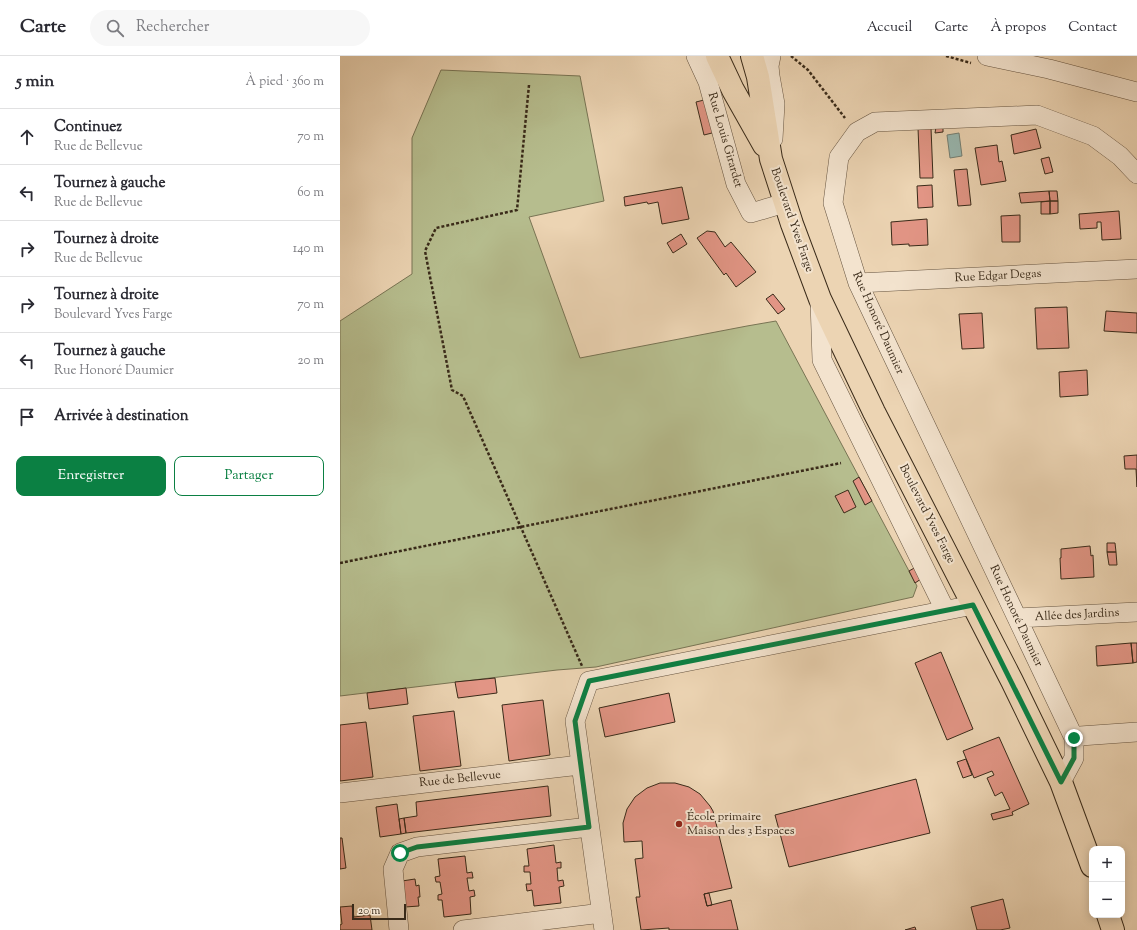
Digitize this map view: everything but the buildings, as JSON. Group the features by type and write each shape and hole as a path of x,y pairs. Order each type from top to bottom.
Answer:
{"main road":[{"name":"Boulevard Yves Farge","path":"717,56 733,90 771,159"},
{"name":"Boulevard Yves Farge","path":"752,56 758,77 771,159 792,224 820,299 874,412 973,605 1061,782 1089,858"},
{"path":"1109,918 1113,930"}],"street":[{"name":"Rue Louis Girardet","path":"696,56 708,82 736,184 751,213 785,203"},
{"path":"727,56 742,106"},
{"path":"771,56 769,66 775,104 771,159"},
{"path":"987,56 1049,69 1137,92"},
{"path":"1012,56 1049,69"},
{"name":"Rue Honoré Daumier","path":"1061,782 1074,758 1074,738 858,283 832,203 840,157 857,132 875,122 1037,115 1093,136 1120,156 1137,174"},
{"name":"Rue Edgar Degas","path":"858,283 1137,269"},
{"path":"820,299 822,360 945,610"},
{"path":"463,930 603,922 575,721 589,681 973,605"},
{"name":"Allée des Jardins","path":"1017,618 1137,612"},
{"path":"1074,738 1080,736 1137,732"},
{"name":"Rue de Bellevue","path":"340,793 580,765"},
{"path":"399,930 393,869 400,853 417,847 589,827"}],"path":[{"path":"791,56 808,70 849,124 857,132"},
{"path":"529,85 517,210 436,228 425,251 452,390 464,396 589,681"},
{"path":"340,563 841,463"}],"green space":[{"path":"441,70 580,76 604,201 529,217 580,358 776,321 917,586 913,597 596,667 557,670 340,696 340,321 412,274 412,138"}],"water":[{"path":"959,133 962,156 950,158 947,135"}],"place":[{"name":"École primaire Maison des 3 Espaces","path":"679,824"}],"route":[{"path":"400,853 417,847 589,827 575,721 589,681 973,605 1061,782 1074,758 1074,738"}]}
